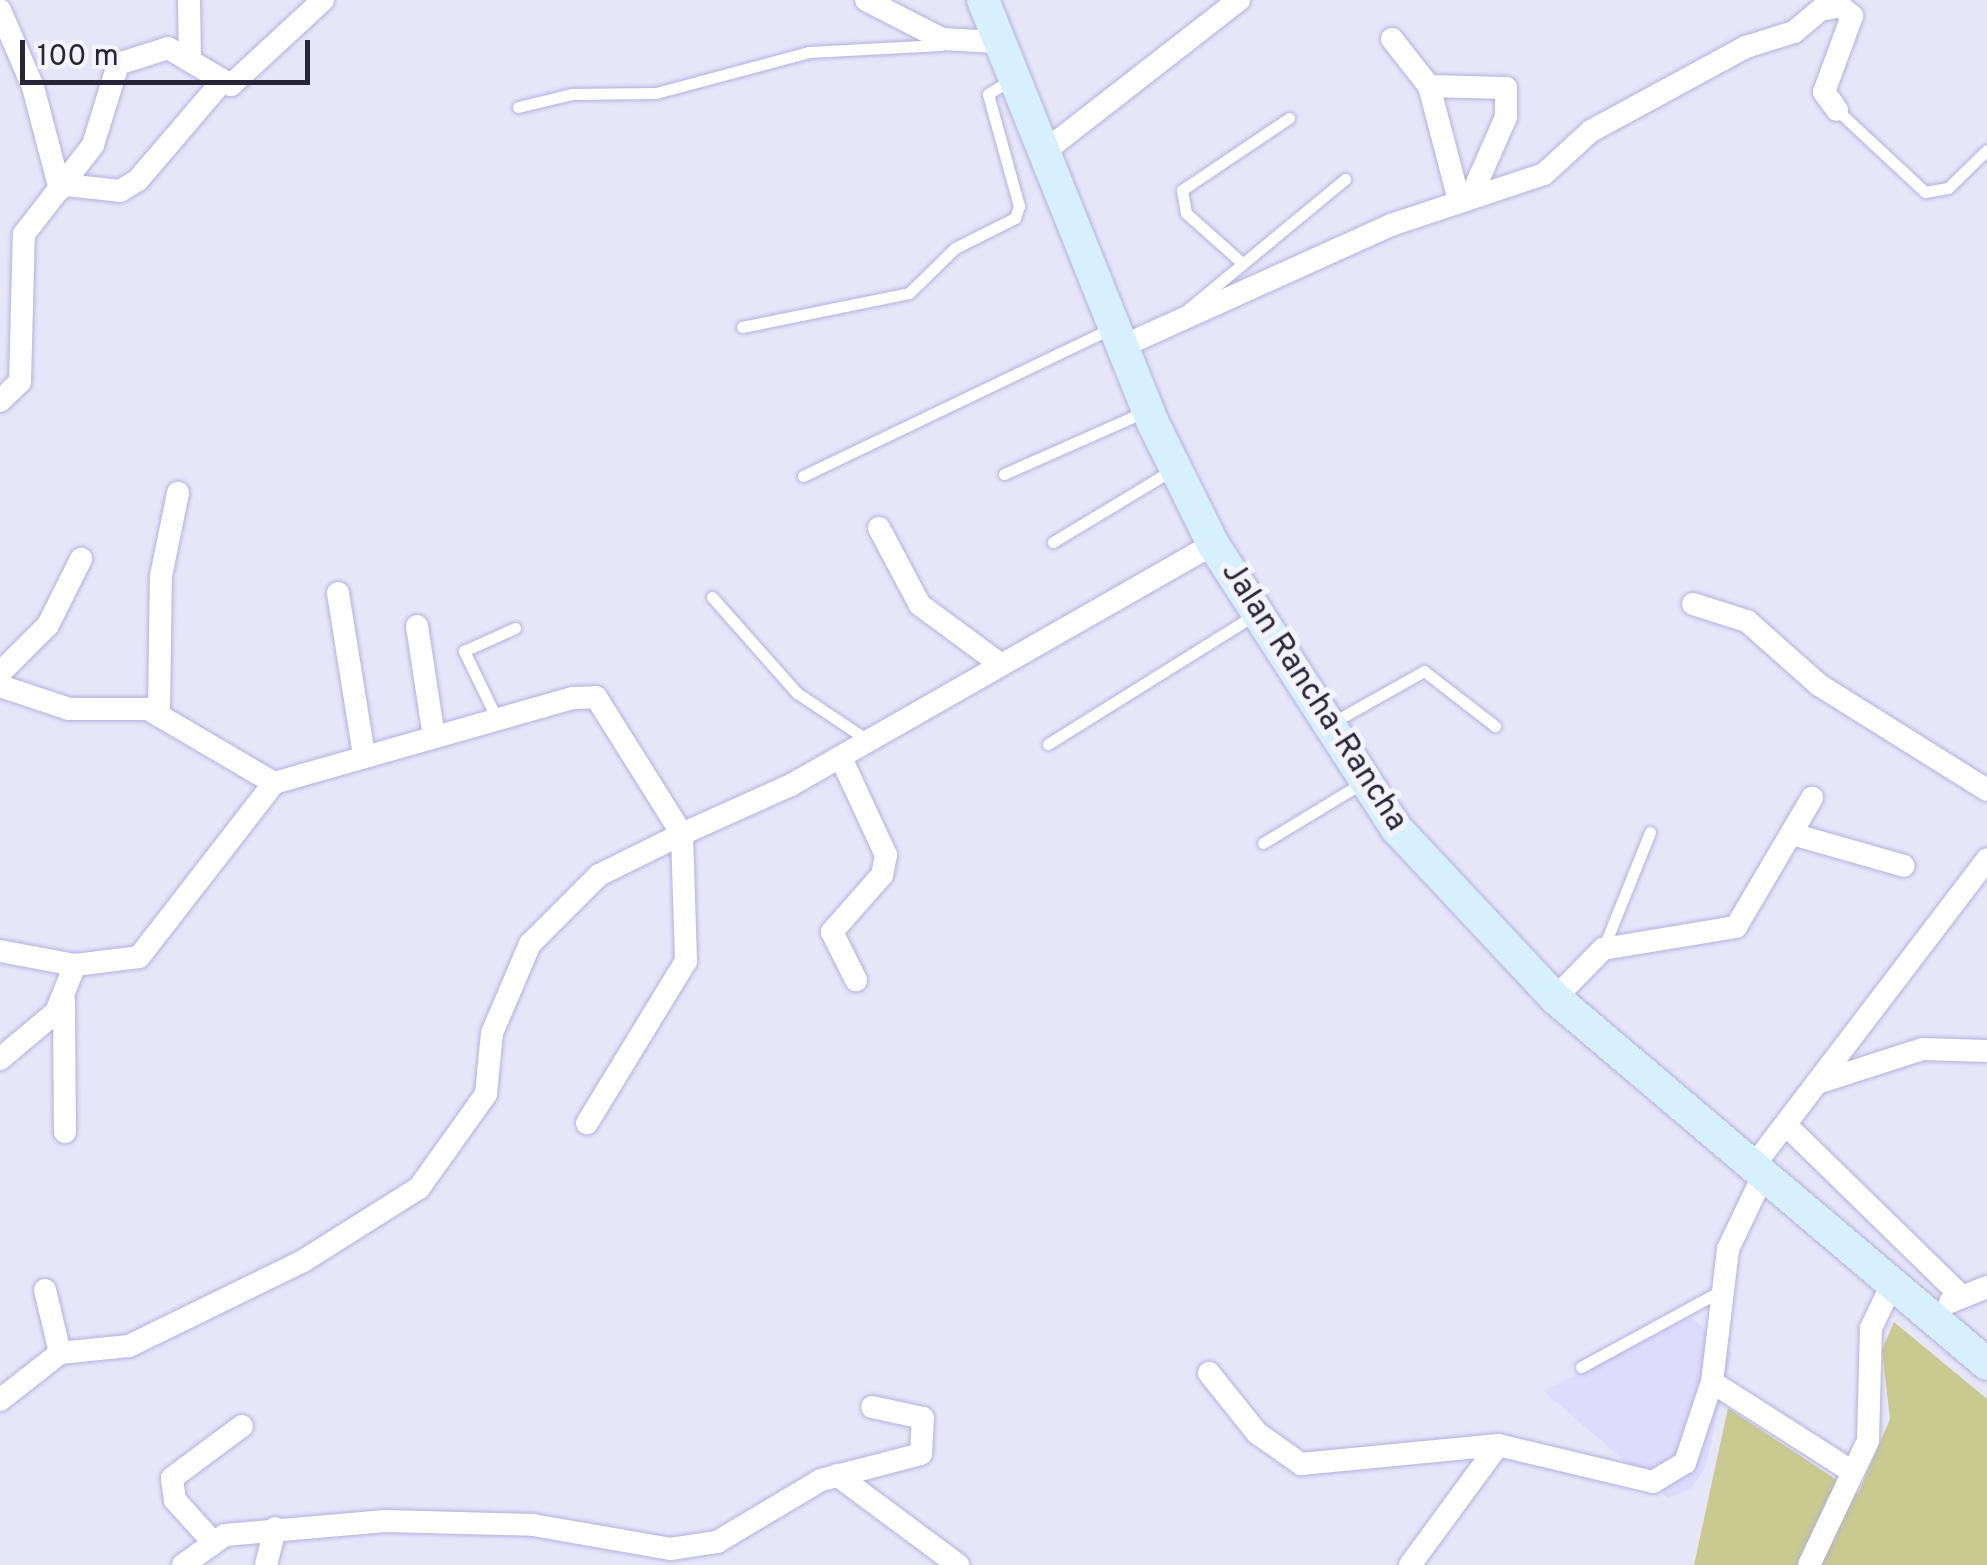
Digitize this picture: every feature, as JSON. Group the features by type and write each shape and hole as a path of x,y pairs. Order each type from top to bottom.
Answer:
{"main road":[{"name":"Jalan Rancha-Rancha","path":"983,0 996,42 1045,151 1148,410 1176,468 1213,544 1363,782 1556,998 1757,1173 1893,1282 1987,1364"}],"street":[{"path":"189,0 190,61"},
{"path":"63,187 120,191 138,180 220,84 255,72 324,0"},
{"path":"866,0 956,43 996,42"},
{"path":"1045,151 1239,0"},
{"path":"1120,336 1178,319 1465,197 1544,174 1591,130 1829,4 1840,6 1852,16 1824,92 1837,110"},
{"path":"0,10 34,88 63,187"},
{"path":"1392,39 1429,86 1465,197"},
{"path":"0,401 20,382 24,234 93,144 118,64 156,47 190,61 220,84"},
{"path":"1429,86 1506,88 1506,117 1465,197"},
{"path":"159,713 161,576 178,492"},
{"path":"880,528 920,605 1000,664"},
{"path":"0,1400 60,1353 94,1354 171,1330 419,1188 486,1094 492,1033 530,944 598,875 840,758 1213,544"},
{"path":"0,672 48,625 81,559"},
{"path":"338,592 364,755"},
{"path":"1693,604 1747,622 1819,686 1987,790"},
{"path":"417,626 434,736"},
{"path":"0,686 68,710 159,713 274,784"},
{"path":"0,950 75,965 119,964 156,944 274,784 434,736 596,697 682,834 686,961 587,1123"},
{"path":"840,758 886,855 882,875 832,932 856,980"},
{"path":"1556,998 1603,948 1736,926 1812,798"},
{"path":"1792,834 1904,866"},
{"path":"1209,1373 1257,1433 1302,1464 1498,1445 1653,1482 1685,1463 1712,1382 1736,1220 1757,1173 1786,1125 1987,860"},
{"path":"66,1132 64,1000 75,965"},
{"path":"0,1059 64,1000"},
{"path":"1817,1083 1923,1049 1987,1051"},
{"path":"1786,1125 1961,1296"},
{"path":"1809,1565 1853,1472 1876,1411 1871,1328 1893,1282"},
{"path":"1930,1314 1987,1287"},
{"path":"46,1290 60,1353"},
{"path":"1712,1382 1853,1472"},
{"path":"183,1565 211,1540 275,1528 532,1526 692,1548 747,1530 837,1475 912,1458 926,1443 915,1412 872,1407"},
{"path":"211,1540 175,1500 172,1478 242,1426"},
{"path":"1410,1565 1498,1445"},
{"path":"837,1475 928,1556 958,1565"},
{"path":"266,1565 275,1528"}],"lane":[{"path":"518,107 572,94 656,93 809,52 956,43"},
{"path":"742,327 908,293 955,248 1014,218 1019,206 988,94 1013,78"},
{"path":"1837,110 1925,192 1948,188 1987,150"},
{"path":"1240,262 1186,212 1182,190 1289,118"},
{"path":"1178,319 1240,262 1346,179"},
{"path":"803,476 1120,336"},
{"path":"1004,474 1148,410"},
{"path":"1053,542 1176,468"},
{"path":"712,597 798,692 869,741"},
{"path":"1048,744 1256,614"},
{"path":"497,719 464,651 515,628"},
{"path":"1326,726 1424,671 1495,726"},
{"path":"1263,843 1363,782"},
{"path":"1603,948 1650,832"},
{"path":"1582,1368 1724,1288"}],"shaded area":[{"path":"1691,1317 1732,1353 1705,1468 1692,1488 1668,1498 1543,1391"}],"green space":[{"path":"1894,1322 1987,1399 1987,1565 1694,1565 1728,1408 1858,1494 1890,1419 1882,1350"}]}
